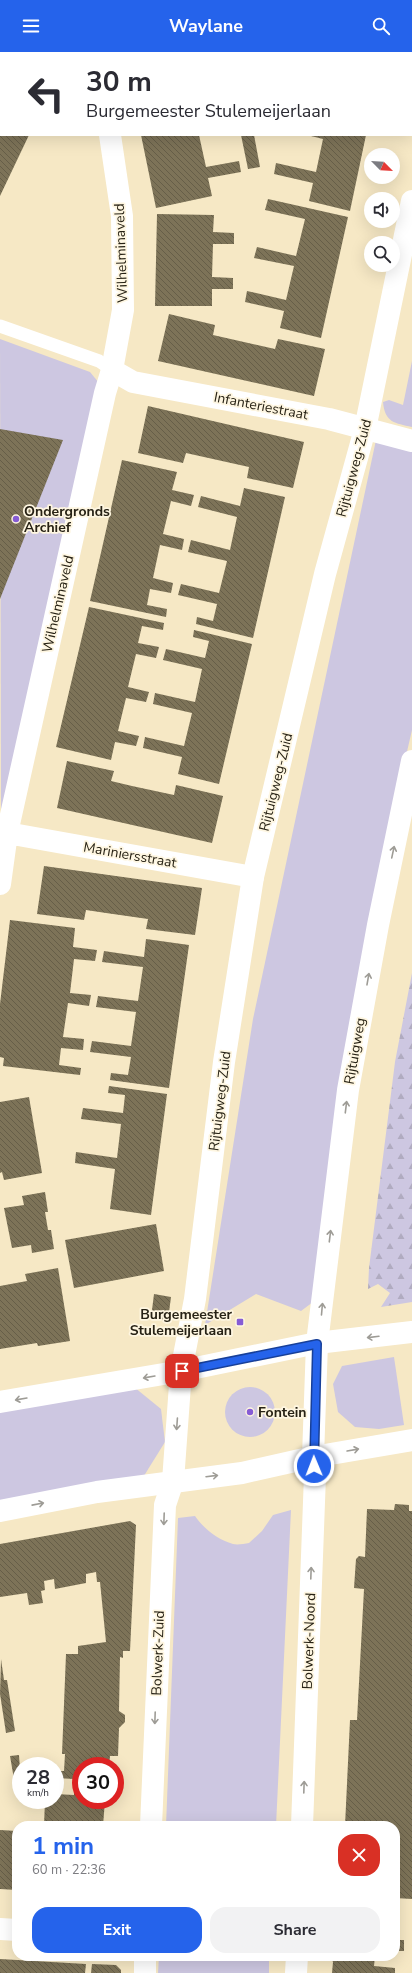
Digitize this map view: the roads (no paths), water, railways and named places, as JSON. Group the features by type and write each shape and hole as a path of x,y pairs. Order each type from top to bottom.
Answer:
{"street":[{"name":"Wilhelminaveld","path":"0,884 3,832 105,393 112,370 123,310 124,274 122,216 110,136"},
{"name":"Rijtuigweg-Zuid","path":"182,1371 195,1299 224,1062 253,877 326,574 365,428 412,201"},
{"name":"Infanteriestraat","path":"112,370 133,382 328,419 412,441"},
{"name":"Rijtuigweg","path":"313,1457 317,1344 348,1090 378,925 412,761"},
{"name":"Mariniersstraat","path":"3,832 253,877"},
{"path":"0,1402 182,1371 317,1344 412,1332"},
{"name":"Bolwerk-Zuid","path":"151,1821 165,1505 173,1481 182,1371"},
{"path":"0,1511 97,1492 242,1472 313,1457 412,1440"},
{"name":"Bolwerk-Noord","path":"302,1821 315,1475 313,1457"},
{"path":"0,1929 12,1930"},
{"path":"144,1973 145,1961"},
{"path":"296,1973 297,1961"}],"lane":[{"path":"0,326 99,361 112,370"}],"place":[{"name":"Ondergronds Archief","path":"16,519"},
{"name":"Burgemeester Stulemeijerlaan","path":"240,1322"},
{"name":"Fontein","path":"250,1412"}]}
